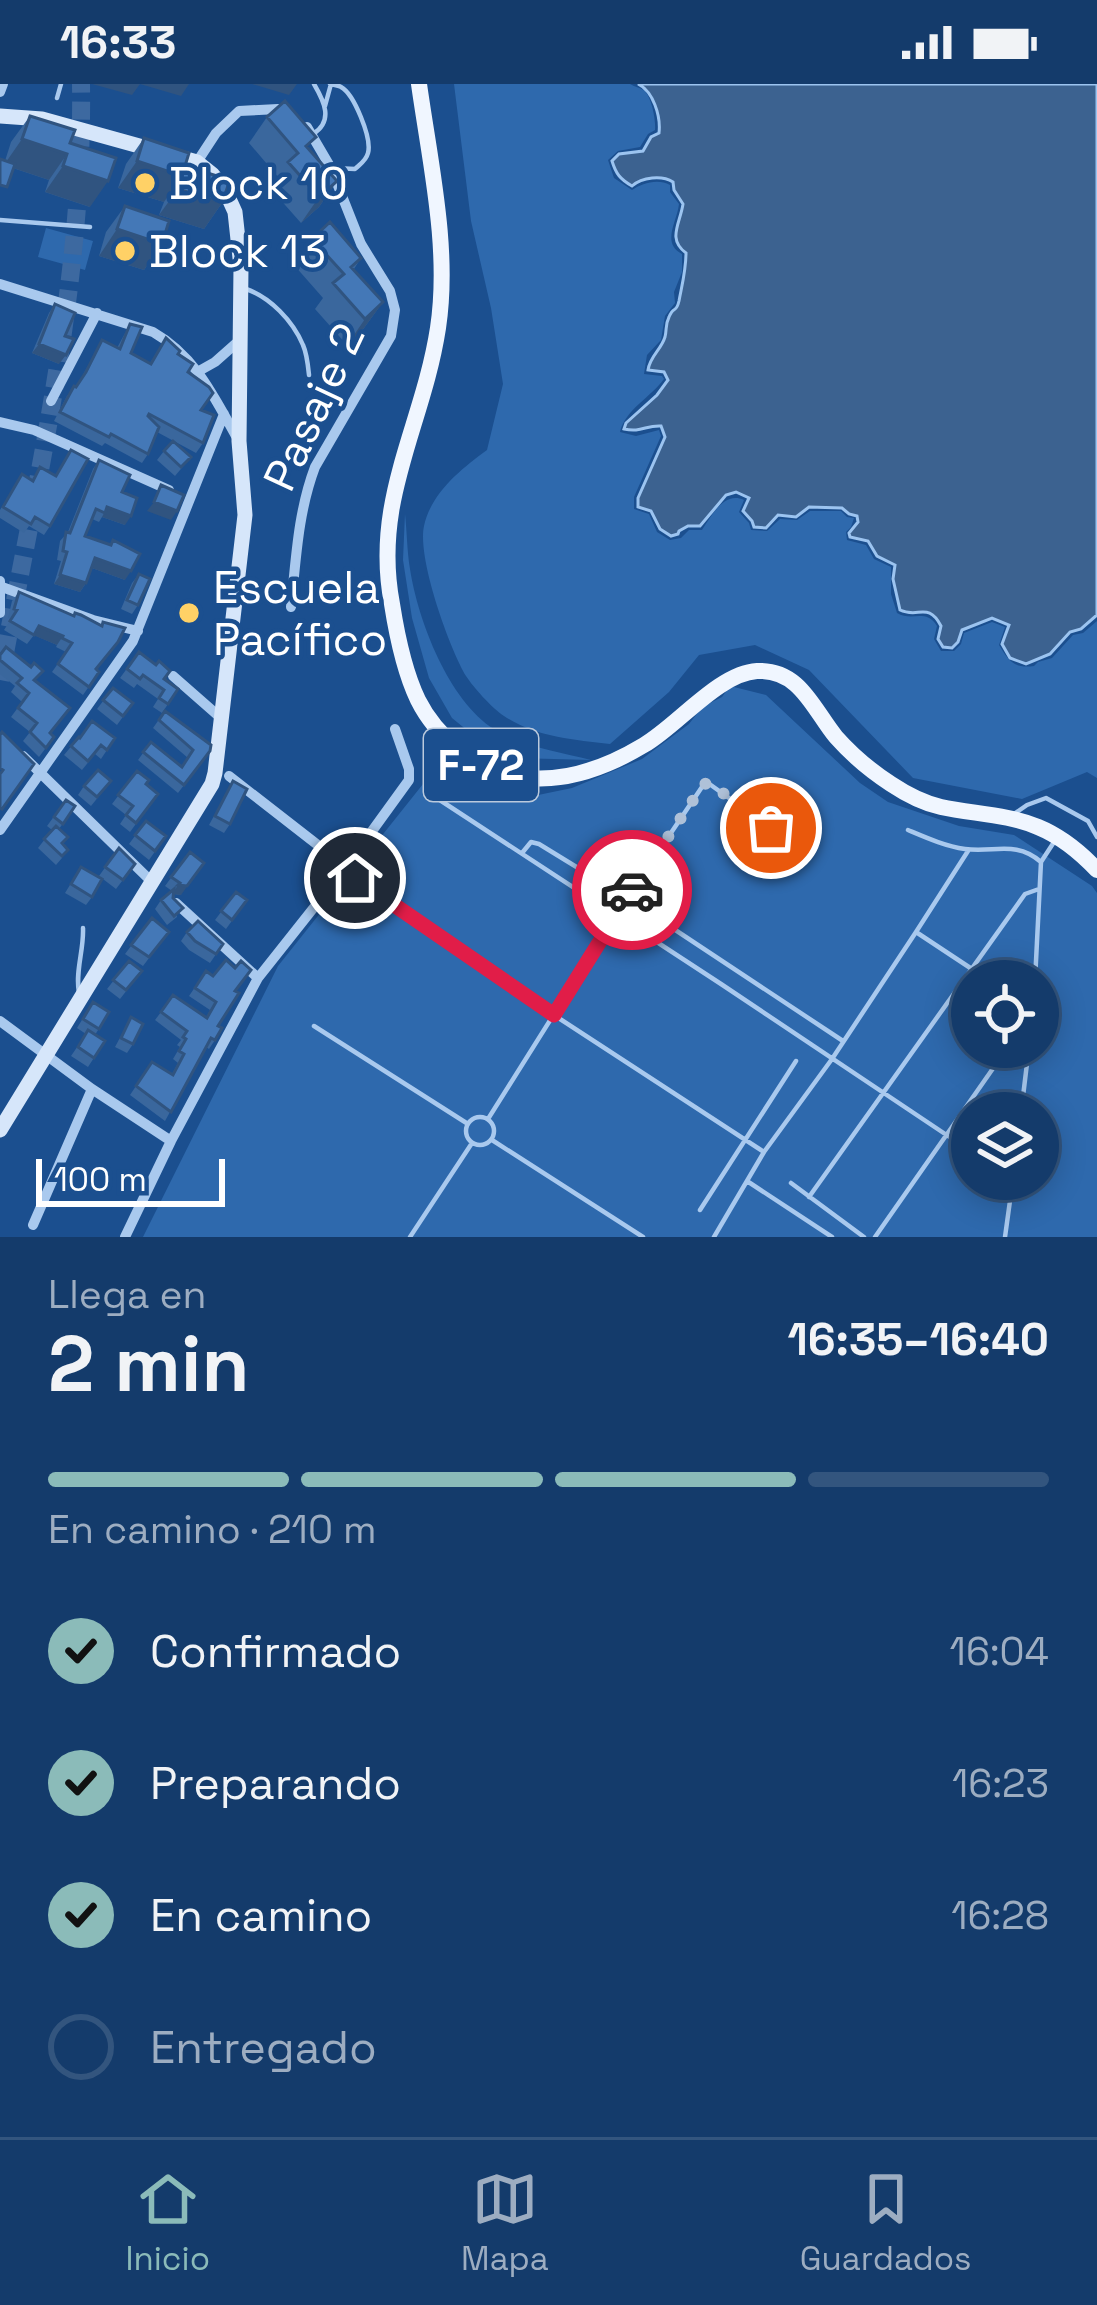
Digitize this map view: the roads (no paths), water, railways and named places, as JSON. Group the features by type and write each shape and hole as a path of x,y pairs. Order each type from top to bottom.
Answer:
{"main road":[{"name":"F-72","path":"419,84 437,223 440,308 420,404 392,496 387,577 410,680 443,737 488,770 526,778 564,777 596,770 647,744 728,680 755,671 774,673 799,685 839,740 892,784 936,806 1037,826 1096,862"}],"street":[{"path":"196,162 239,111 278,109 289,112 313,134 331,168"},
{"path":"0,116 42,118 173,153 196,162 225,190 235,212 241,287 238,441 245,514 212,784 0,1130"},
{"name":"Pasaje 2","path":"291,607 301,519 315,467 391,336 395,310 390,291 361,244 331,168"},
{"path":"0,284 153,332 175,345 200,371 238,441"},
{"path":"51,401 97,313"},
{"path":"200,371 241,339"},
{"path":"0,830 138,631 224,414"},
{"path":"0,422 34,430 189,498"},
{"path":"0,614 1,584 93,620 138,631"},
{"path":"173,676 222,719"},
{"path":"125,1237 258,978 409,780 395,729"},
{"path":"13,745 151,881"},
{"path":"229,776 346,867"},
{"path":"176,903 258,978"},
{"path":"0,1021 171,1142"},
{"path":"33,1225 92,1089"}],"lane":[{"path":"57,98 61,84"},
{"path":"314,84 326,106"},
{"path":"313,134 326,119 331,84 340,86 368,136 368,154 355,169 331,168"},
{"path":"0,220 90,227"},
{"path":"241,287 266,298 296,333 309,375"},
{"path":"488,1119 704,784 771,828"},
{"path":"426,791 951,1137"},
{"path":"1008,819 1046,798 1088,821 1097,837"},
{"path":"908,830 969,850 1021,848 1041,862"},
{"path":"1036,960 1041,862 1058,838"},
{"path":"521,853 531,842 539,844 843,1041"},
{"path":"713,1237 764,1153 832,1059 969,850"},
{"path":"355,878 764,1153"},
{"path":"977,960 1025,894 1039,889"},
{"path":"80,998 77,976 83,928"},
{"path":"916,932 959,960"},
{"path":"809,1197 951,997"},
{"path":"314,1026 468,1124"},
{"path":"700,1210 796,1061"},
{"path":"874,1237 993,1068"},
{"path":"477,1117 488,1119 495,1129 492,1140 483,1145 472,1143 466,1134 468,1124 477,1117"},
{"path":"492,1140 643,1237"},
{"path":"410,1237 472,1143"},
{"path":"747,1181 832,1237"},
{"path":"791,1184 864,1237"},
{"path":"1005,1237 1010,1200"}],"tunnel":[{"path":"0,680 66,309 75,234 81,84"}],"place":[{"name":"Block 10","path":"145,183"},
{"name":"Block 13","path":"125,251"},
{"name":"Escuela Pacífico","path":"189,613"}]}
